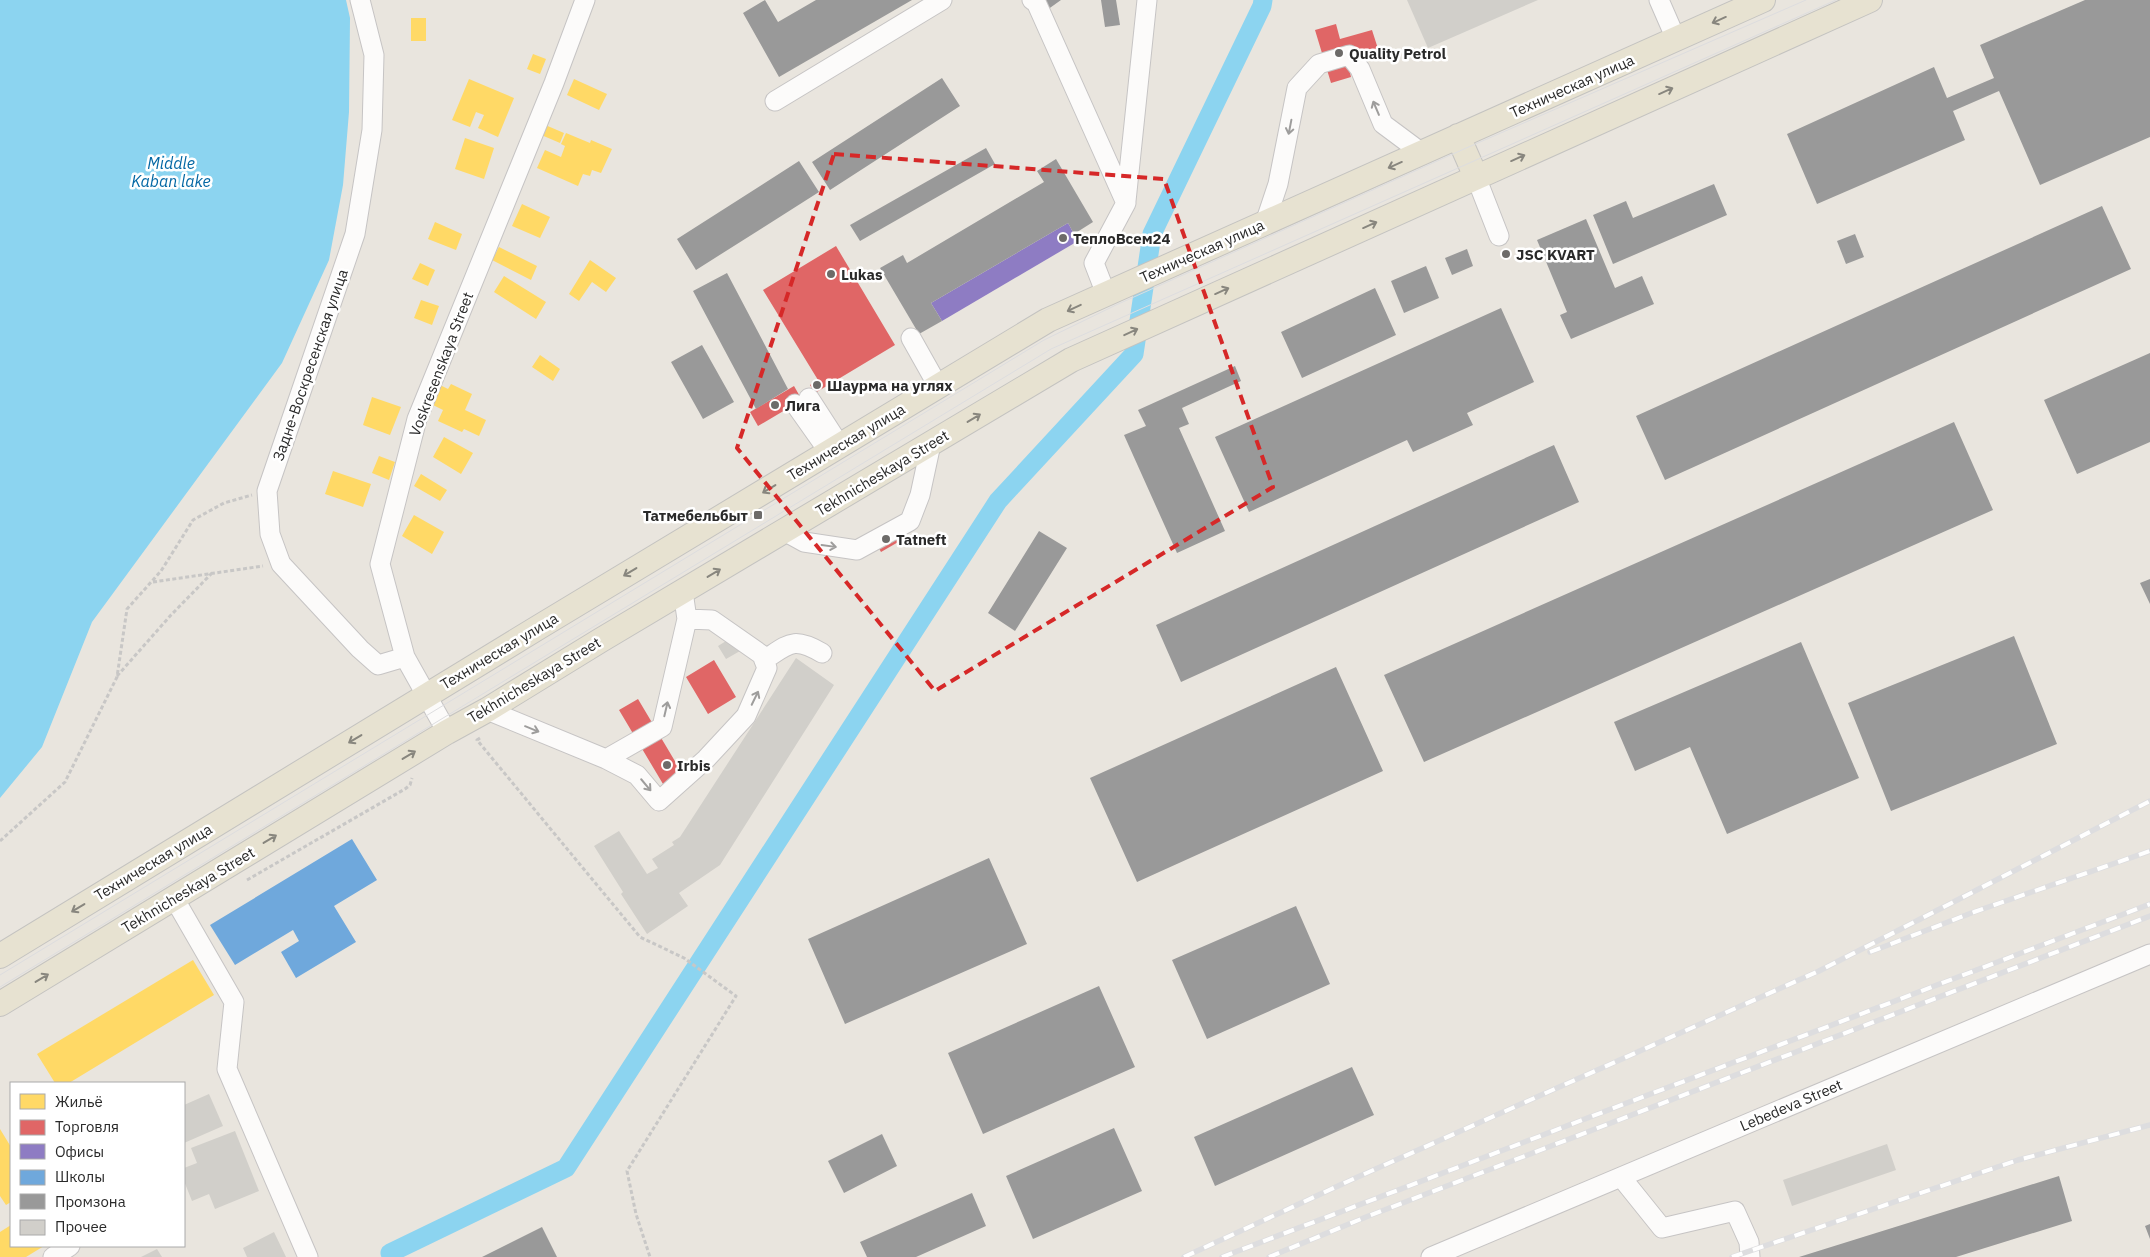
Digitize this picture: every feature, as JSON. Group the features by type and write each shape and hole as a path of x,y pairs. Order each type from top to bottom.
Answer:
{"main road":[{"name":"Техническая улица","path":"0,956 426,695 1048,320 1763,0"},
{"path":"1458,136 1476,177 1870,0"},
{"name":"Tekhnicheskaya Street","path":"0,1004 447,732 487,710 1071,360 1476,177"}],"street":[{"name":"Задне-Воскресенская улица","path":"360,0 374,55 372,130 355,234 267,491 270,534 281,564 360,649 378,665 405,657"},
{"name":"Voskresenskaya Street","path":"447,732 405,657 380,564 417,419 554,83 584,0"},
{"path":"775,101 942,0"},
{"path":"1032,0 1036,2 1126,203"},
{"path":"1112,291 1094,263 1107,228 1126,203 1147,0"},
{"path":"1659,0 1676,39"},
{"path":"1265,223 1278,184 1297,88 1318,64 1349,56 1360,69 1383,124 1422,153"},
{"path":"1476,177 1499,236"},
{"path":"911,338 938,386"},
{"path":"802,401 835,449"},
{"path":"784,531 804,542 857,550 910,521 920,495 931,444"},
{"path":"606,759 662,727 687,619 683,592"},
{"path":"487,710 606,759 637,775 659,801 706,759 746,716 767,668 762,654 712,620 687,619"},
{"path":"764,660 792,643 808,645 822,653"},
{"path":"174,898 234,1002 226,1069 308,1257"},
{"name":"Lebedeva Street","path":"1431,1257 2150,954"},
{"path":"1621,1177 1662,1228 1735,1211 1749,1242 1750,1257"},
{"path":"53,1257 68,1247"}],"path":[{"path":"117,677 127,609 161,571 192,520 224,503 267,491"},
{"path":"152,582 281,564"},
{"path":"0,841 64,782 117,677 171,615 213,572"},
{"path":"509,720 477,740 640,937 684,958 736,996 627,1170 636,1214 650,1257"}],"highlighted area":[{"path":"834,154 1164,179 1273,487 935,691 737,448"}],"water":[{"name":"Middle Kaban lake","path":"0,0 346,0 350,18 349,112 343,185 329,260 282,363 92,622 42,747 0,798"}],"building: Жильё":[{"path":"411,18 426,18 426,41 411,41"},
{"path":"533,54 546,59 540,74 527,69"},
{"path":"469,79 514,98 498,137 478,128 484,115 476,112 470,127 452,120"},
{"path":"574,79 607,94 599,110 567,95"},
{"path":"543,124 564,133 560,143 539,134"},
{"path":"566,133 590,143 591,140 612,149 601,173 592,170 590,176 583,174 578,186 537,168 545,150 561,157 565,146 561,144"},
{"path":"465,138 494,148 484,179 455,169"},
{"path":"522,204 550,217 540,238 512,226"},
{"path":"435,222 462,234 456,250 428,239"},
{"path":"499,247 537,266 531,280 492,260"},
{"path":"590,260 616,278 606,292 592,282 579,301 569,294"},
{"path":"420,263 435,270 428,286 412,279"},
{"path":"504,276 546,302 536,319 494,292"},
{"path":"421,300 439,306 432,325 414,318"},
{"path":"540,355 560,369 553,381 532,367"},
{"path":"451,384 472,394 465,410 486,420 479,436 464,429 462,432 438,421 443,410 431,404 440,385 448,389"},
{"path":"372,397 401,407 390,435 363,425"},
{"path":"444,437 473,453 461,474 433,457"},
{"path":"379,456 395,462 389,480 372,473"},
{"path":"333,471 371,484 363,507 325,494"},
{"path":"421,474 447,490 440,501 414,486"},
{"path":"414,515 444,532 432,554 402,536"},
{"path":"193,960 214,995 71,1082 54,1082 37,1054"},
{"path":"0,1129 10,1145 10,1203 6,1205 0,1196"},
{"path":"10,1226 10,1247 42,1247 26,1257 0,1257 0,1232"}],"building: Торговля":[{"path":"1336,24 1340,39 1372,30 1380,55 1348,64 1351,77 1331,83 1315,30"},
{"path":"836,246 895,345 815,393 810,385 818,380 763,290"},
{"path":"794,386 802,400 758,426 750,412"},
{"path":"891,525 900,541 881,552 872,536"},
{"path":"714,660 736,697 708,714 686,677"},
{"path":"638,699 682,773 663,784 619,710"}],"building: Офисы":[{"path":"1068,223 1078,241 942,321 931,303"}],"building: Школы":[{"path":"352,839 377,880 334,906 356,942 296,978 281,952 299,941 293,930 235,965 210,925"}],"building: Промзона":[{"path":"765,0 778,22 816,0 912,0 779,77 743,13"},
{"path":"1040,0 1061,0 1047,10"},
{"path":"1101,0 1116,0 1120,25 1105,27"},
{"path":"2085,0 2150,0 2150,137 2040,185 1999,91 1953,111 1965,140 1817,204 1787,134 1934,67 1947,98 1994,78 1980,45"},
{"path":"942,78 960,106 830,190 812,162"},
{"path":"986,148 995,164 860,241 850,225"},
{"path":"1056,159 1093,222 1074,234 1068,223 931,303 942,321 919,334 880,268 903,255 907,263 1044,182 1037,171"},
{"path":"799,161 819,192 696,270 677,239"},
{"path":"1714,184 1727,215 1613,264 1593,215 1626,201 1633,218"},
{"path":"2102,206 2131,269 1665,480 1636,416"},
{"path":"1586,219 1615,288 1642,276 1654,304 1571,339 1560,315 1567,312 1537,240"},
{"path":"1855,234 1864,257 1846,264 1837,241"},
{"path":"1467,249 1473,266 1452,275 1445,258"},
{"path":"1426,266 1439,298 1404,313 1391,281"},
{"path":"727,273 788,389 756,409 693,291"},
{"path":"1375,288 1396,335 1302,378 1281,332"},
{"path":"1501,308 1534,382 1467,413 1473,425 1413,452 1407,440 1249,512 1215,437"},
{"path":"702,345 734,402 703,419 671,362"},
{"path":"2150,353 2150,442 2077,474 2044,400"},
{"path":"1235,366 1241,381 1182,408 1189,424 1179,428 1225,531 1177,553 1124,435 1146,426 1138,410"},
{"path":"1954,422 1993,510 1424,762 1384,675"},
{"path":"1554,445 1579,502 1181,682 1156,625"},
{"path":"1039,531 1067,548 1015,631 988,613"},
{"path":"2150,579 2150,604 2140,583"},
{"path":"2014,636 2057,744 1891,811 1848,703"},
{"path":"1801,642 1859,778 1727,834 1690,747 1635,771 1614,722"},
{"path":"1336,667 1383,771 1137,882 1090,778"},
{"path":"989,858 1027,944 845,1024 808,939"},
{"path":"1296,906 1330,984 1207,1039 1172,960"},
{"path":"1099,986 1135,1067 983,1134 948,1053"},
{"path":"1352,1067 1374,1115 1215,1186 1194,1137"},
{"path":"1114,1128 1142,1191 1033,1239 1006,1176"},
{"path":"882,1134 897,1166 844,1193 828,1161"},
{"path":"2059,1176 2072,1221 1956,1257 1799,1257"},
{"path":"972,1193 986,1226 916,1257 867,1257 860,1242"},
{"path":"2150,1224 2150,1239 2145,1226"},
{"path":"542,1227 557,1257 482,1257"}],"building: Прочее":[{"path":"1407,0 1538,0 1428,48"},
{"path":"739,633 747,647 726,659 718,646"},
{"path":"796,658 834,685 720,865 679,893 688,906 647,934 621,894 623,892 594,846 619,831 647,874 658,868 652,859 674,845 672,842 680,837"},
{"path":"209,1094 223,1126 185,1143 185,1105"},
{"path":"235,1131 259,1191 215,1209 209,1194 192,1201 185,1184 185,1168 197,1163 191,1148"},
{"path":"1887,1144 1896,1170 1792,1206 1783,1180"},
{"path":"274,1232 286,1257 247,1257 243,1248"},
{"path":"157,1249 162,1257 141,1257"}],"waterway":[{"path":"390,1253 566,1168 998,501 1134,354 1152,234 1262,6 1263,0"}],"tram line":[{"path":"0,975 1044,340 1116,305 1464,149 1806,0"},
{"path":"0,987 1051,349 1836,0"}],"railway":[{"path":"1184,1257 1351,1180 1819,971 2150,801"},
{"path":"1870,952 1974,912 2150,851"},
{"path":"1222,1257 2150,904"},
{"path":"1269,1257 1366,1217 2150,916"},
{"path":"1732,1257 2018,1160 2150,1125"}],"place":[{"name":"Quality Petrol","path":"1339,53"},
{"name":"ТеплоВсем24","path":"1063,238"},
{"name":"JSC KVART","path":"1506,254"},
{"name":"Lukas","path":"831,274"},
{"name":"Шаурма на углях","path":"817,385"},
{"name":"Лига","path":"775,405"},
{"name":"Татмебельбыт","path":"758,515"},
{"name":"Tatneft","path":"886,539"},
{"name":"Irbis","path":"667,765"}]}
